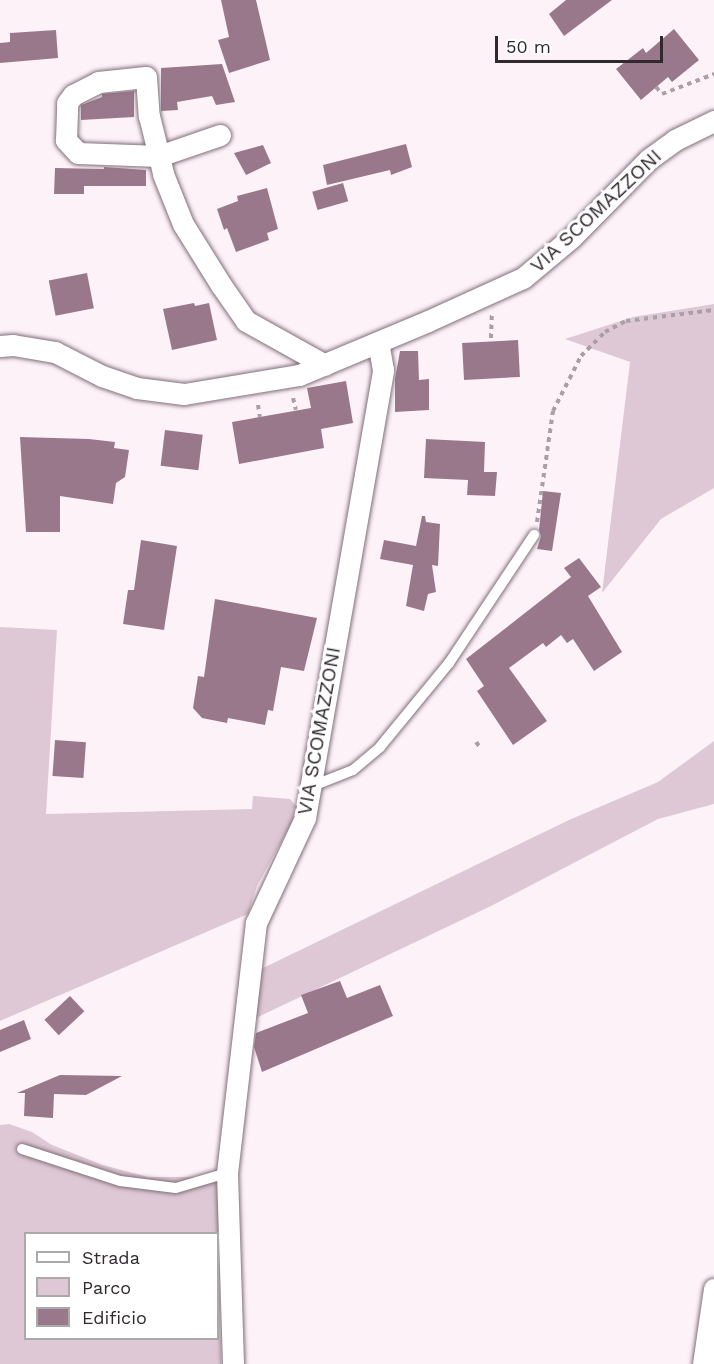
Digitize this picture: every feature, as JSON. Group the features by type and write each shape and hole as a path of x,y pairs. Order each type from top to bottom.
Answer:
{"street":[{"path":"219,135 159,156 78,153 66,140 67,103 73,95 98,82 146,77 149,116 159,156 163,174 183,224 246,321 325,365"},
{"name":"VIA SCOMAZZONI","path":"0,346 13,345 55,352 102,376 137,388 184,394 299,375 523,278 572,237 649,159 675,140 714,121"},
{"name":"VIA SCOMAZZONI","path":"233,1364 227,1173 256,923 305,818 383,370 378,342"},
{"path":"703,1364 714,1289"}],"lane":[{"path":"310,787 353,771 380,747 449,663 534,535"},
{"path":"22,1149 120,1181 176,1188 227,1173"}],"path":[{"path":"656,87 662,94 714,74"},
{"path":"491,338 492,310"},
{"path":"534,535 553,411 581,356 605,332 626,321 714,310"},
{"path":"293,398 296,410"},
{"path":"258,405 260,417"}],"green space":[{"path":"714,304 714,488 661,519 602,593 630,362 565,339 633,317"},
{"path":"0,627 57,630 46,814 252,809 253,796 290,799 297,807 291,824 257,886 248,914 0,1021"},
{"path":"714,741 714,804 658,819 491,906 256,1018 253,1013 259,970 569,820 658,782"},
{"path":"9,1124 32,1132 52,1145 103,1165 148,1177 218,1177 219,1232 24,1232 24,1340 219,1340 219,1239 221,1364 0,1364 0,1125"}],"building":[{"path":"221,0 256,0 270,60 229,73 218,40 229,37"},
{"path":"566,0 612,0 564,36 549,14"},
{"path":"674,29 699,60 672,82 668,77 641,100 616,69 643,48 646,53"},
{"path":"56,30 58,58 0,63 0,43 10,42 10,33"},
{"path":"222,64 235,102 216,105 212,96 177,102 178,110 161,111 161,68"},
{"path":"134,91 134,117 81,120 81,105 102,97 102,94"},
{"path":"406,144 412,167 391,175 390,170 327,185 323,165"},
{"path":"263,145 271,163 246,175 234,153"},
{"path":"104,167 146,170 146,186 84,186 84,194 54,194 55,168 104,169"},
{"path":"343,183 348,201 317,210 312,192"},
{"path":"267,188 278,229 267,233 269,240 236,252 227,228 224,230 217,209 238,201 237,196"},
{"path":"87,273 94,308 56,316 49,280"},
{"path":"194,303 195,306 209,303 217,340 172,350 163,309"},
{"path":"518,340 520,377 464,380 462,343"},
{"path":"400,351 418,351 419,380 429,379 429,410 395,412 395,379"},
{"path":"346,381 353,423 321,429 324,448 239,464 232,422 311,408 307,388"},
{"path":"165,430 203,435 198,470 161,466"},
{"path":"20,437 115,442 114,448 129,450 125,477 116,483 113,504 60,496 60,532 26,532"},
{"path":"426,439 485,442 484,472 497,472 495,496 467,495 468,480 424,478"},
{"path":"543,491 561,493 552,551 537,549 541,536 539,530"},
{"path":"422,516 425,516 426,522 440,524 438,566 432,565 436,592 428,594 424,611 406,606 413,565 380,559 384,540 416,546"},
{"path":"141,540 177,546 164,630 123,624 128,590 134,590"},
{"path":"579,558 601,587 588,596 622,652 594,671 573,639 567,643 561,635 546,647 543,643 509,668 547,721 513,745 477,691 484,686 466,659 571,577 564,568"},
{"path":"215,599 317,618 304,671 281,667 273,711 268,710 265,725 228,718 227,723 202,718 193,708 198,676 204,677"},
{"path":"55,740 86,742 83,778 52,776"},
{"path":"340,981 347,998 380,985 393,1016 262,1072 254,1047 256,1033 308,1013 301,995"},
{"path":"70,996 84,1011 59,1035 44,1020"},
{"path":"24,1020 31,1039 0,1052 0,1030"},
{"path":"60,1075 122,1076 86,1095 54,1094 53,1118 24,1116 25,1093 17,1093"}]}
